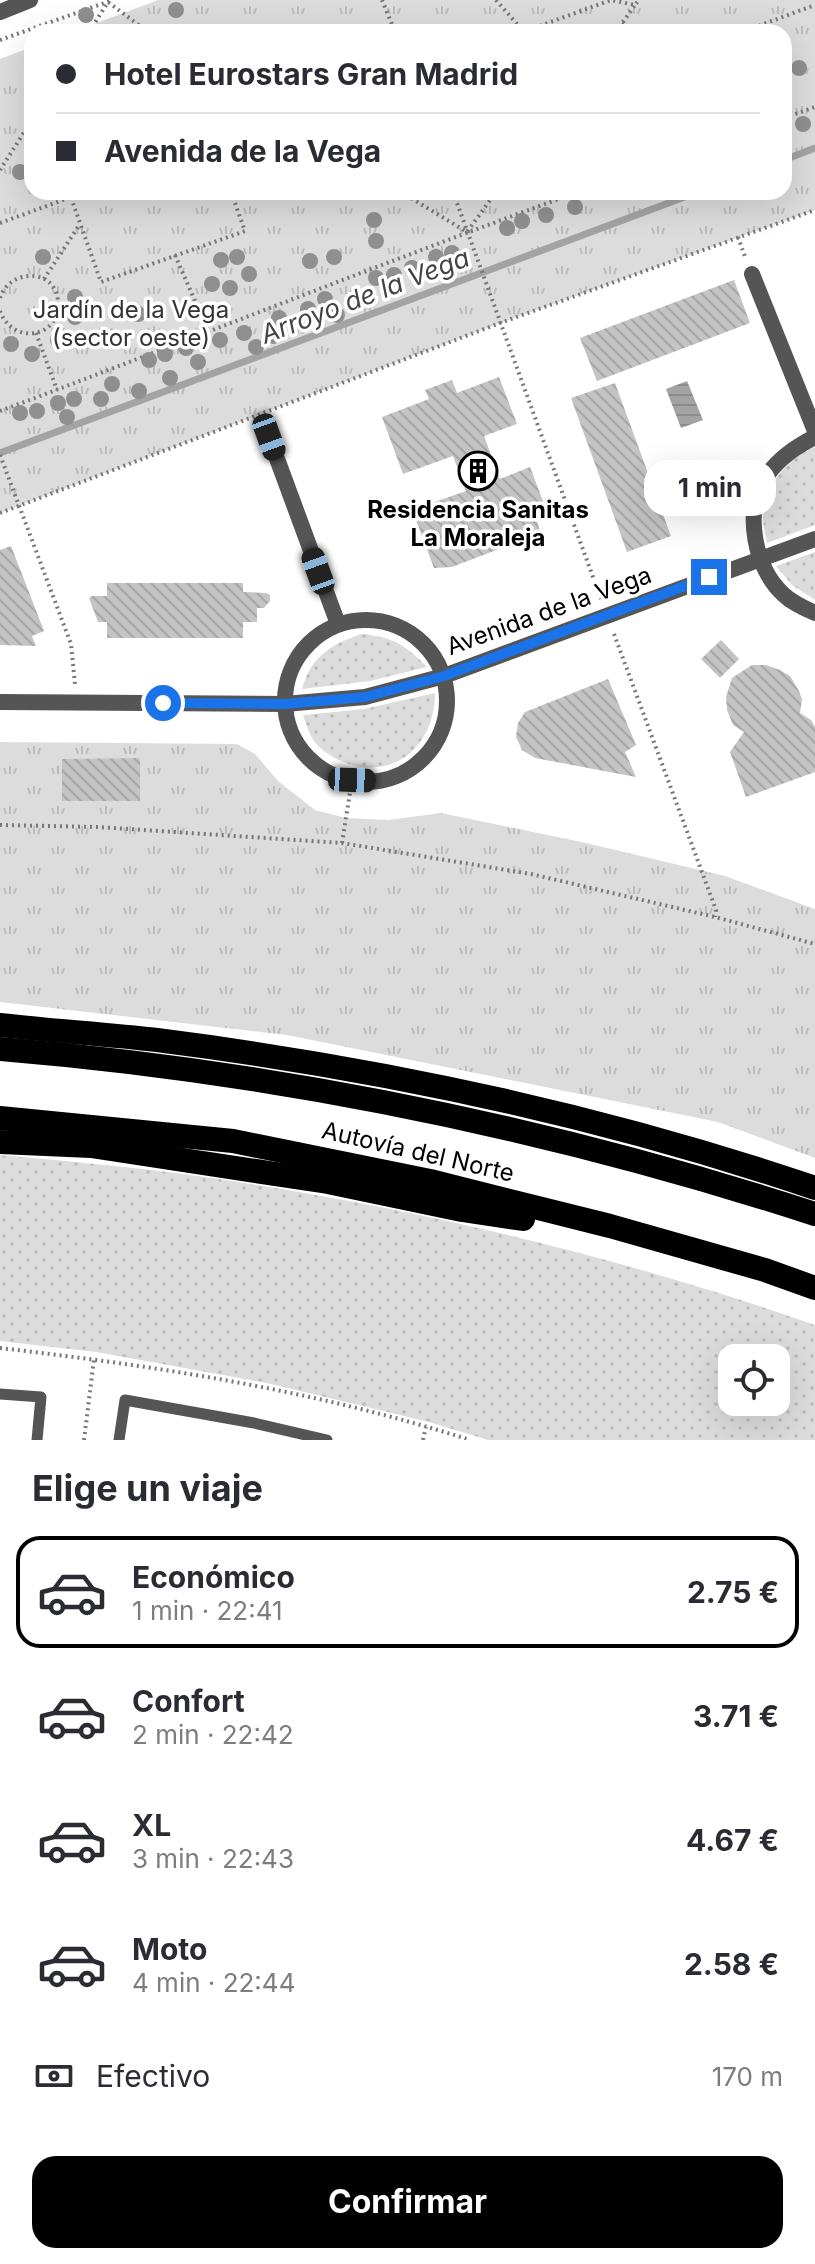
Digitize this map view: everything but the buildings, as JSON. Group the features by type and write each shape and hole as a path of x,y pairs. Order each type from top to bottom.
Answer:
{"highway":[{"path":"1,1031 156,1040 370,1074 524,1106 696,1151 815,1188"},
{"name":"Autovía del Norte","path":"1,1031 70,1055 261,1079 515,1129 641,1160 815,1214"},
{"name":"Autovía del Norte","path":"0,1118 233,1141 430,1181 610,1226 765,1270 815,1288"},
{"path":"0,1142 91,1146 328,1182 462,1210 610,1226"}],"street":[{"path":"0,12 30,0"},
{"path":"752,274 815,431"},
{"path":"269,437 338,624 301,651 290,673 285,704"},
{"path":"815,437 795,447 763,481 756,501 755,524 760,558 766,573 784,596 815,613"},
{"name":"Avenida de la Vega","path":"0,702 285,704 365,697 444,676 815,539"},
{"name":"Avenida de la Vega","path":"285,704 289,727 300,748 330,774 352,780 372,781 410,768 427,756 440,737 448,695 435,656 419,639 400,627 378,621 357,620 338,624"}],"lane":[{"path":"0,1394 41,1397 37,1440"},
{"path":"119,1440 125,1400 254,1423 327,1440"}],"path":[{"path":"382,0 392,24"},
{"path":"496,0 516,24"},
{"path":"545,24 611,0 637,2"},
{"path":"94,24 110,1"},
{"path":"110,1 138,24"},
{"path":"45,24 110,1"},
{"path":"622,23 637,2"},
{"path":"764,24 815,5"},
{"path":"0,40 24,31"},
{"path":"792,115 815,107"},
{"path":"0,170 24,132"},
{"path":"0,223 58,200"},
{"path":"72,200 101,282 245,231 234,200"},
{"path":"414,200 467,232"},
{"path":"456,200 497,314"},
{"path":"467,232 490,200"},
{"path":"0,411 556,200"},
{"path":"0,513 500,323 815,210"},
{"path":"44,279 80,224"},
{"path":"175,255 209,333"},
{"path":"0,298 5,286 19,276 28,275 44,279 57,294 57,314 45,329 36,333 17,332 1,318 0,311"},
{"path":"36,333 57,390"},
{"path":"0,455 71,644 77,703"},
{"path":"342,843 352,780"},
{"path":"0,825 98,827 342,843 531,874 815,944"},
{"path":"0,1348 197,1375 427,1426 470,1440"},
{"path":"84,1440 94,1359"},
{"path":"423,1440 427,1426"}],"green space":[{"name":"Jardín de la Vega (sector oeste)","path":"158,0 815,0 815,210 500,323 0,513 0,59 24,50 24,200 792,200 792,24 94,24"},
{"path":"815,447 815,525 767,543 763,517 772,485 795,458"},
{"path":"815,552 815,600 792,585 776,566"},
{"path":"361,634 397,643 427,667 370,681 302,689 311,668 324,653"},
{"path":"435,693 428,729 419,744 394,763 378,767 360,767 329,754 312,738 303,715 364,709"},
{"path":"0,742 237,744 255,754 278,781 315,810 346,818 388,820 441,813 725,876 815,909 815,1158 718,1122 287,1035 0,1002"},
{"path":"0,1155 198,1176 433,1218 664,1276 815,1325 815,1440 488,1440 429,1422 267,1383 96,1352 0,1341"}],"shaded area":[{"path":"687,381 703,420 681,428 666,389"}],"waterway":[{"name":"Arroyo de la Vega","path":"792,157 815,148"},
{"name":"Arroyo de la Vega","path":"0,453 677,200"}],"place":[{"name":"Residencia Sanitas La Moraleja","path":"478,471"}],"route":[{"path":"163,703 285,704 365,697 444,676 709,577"}]}
